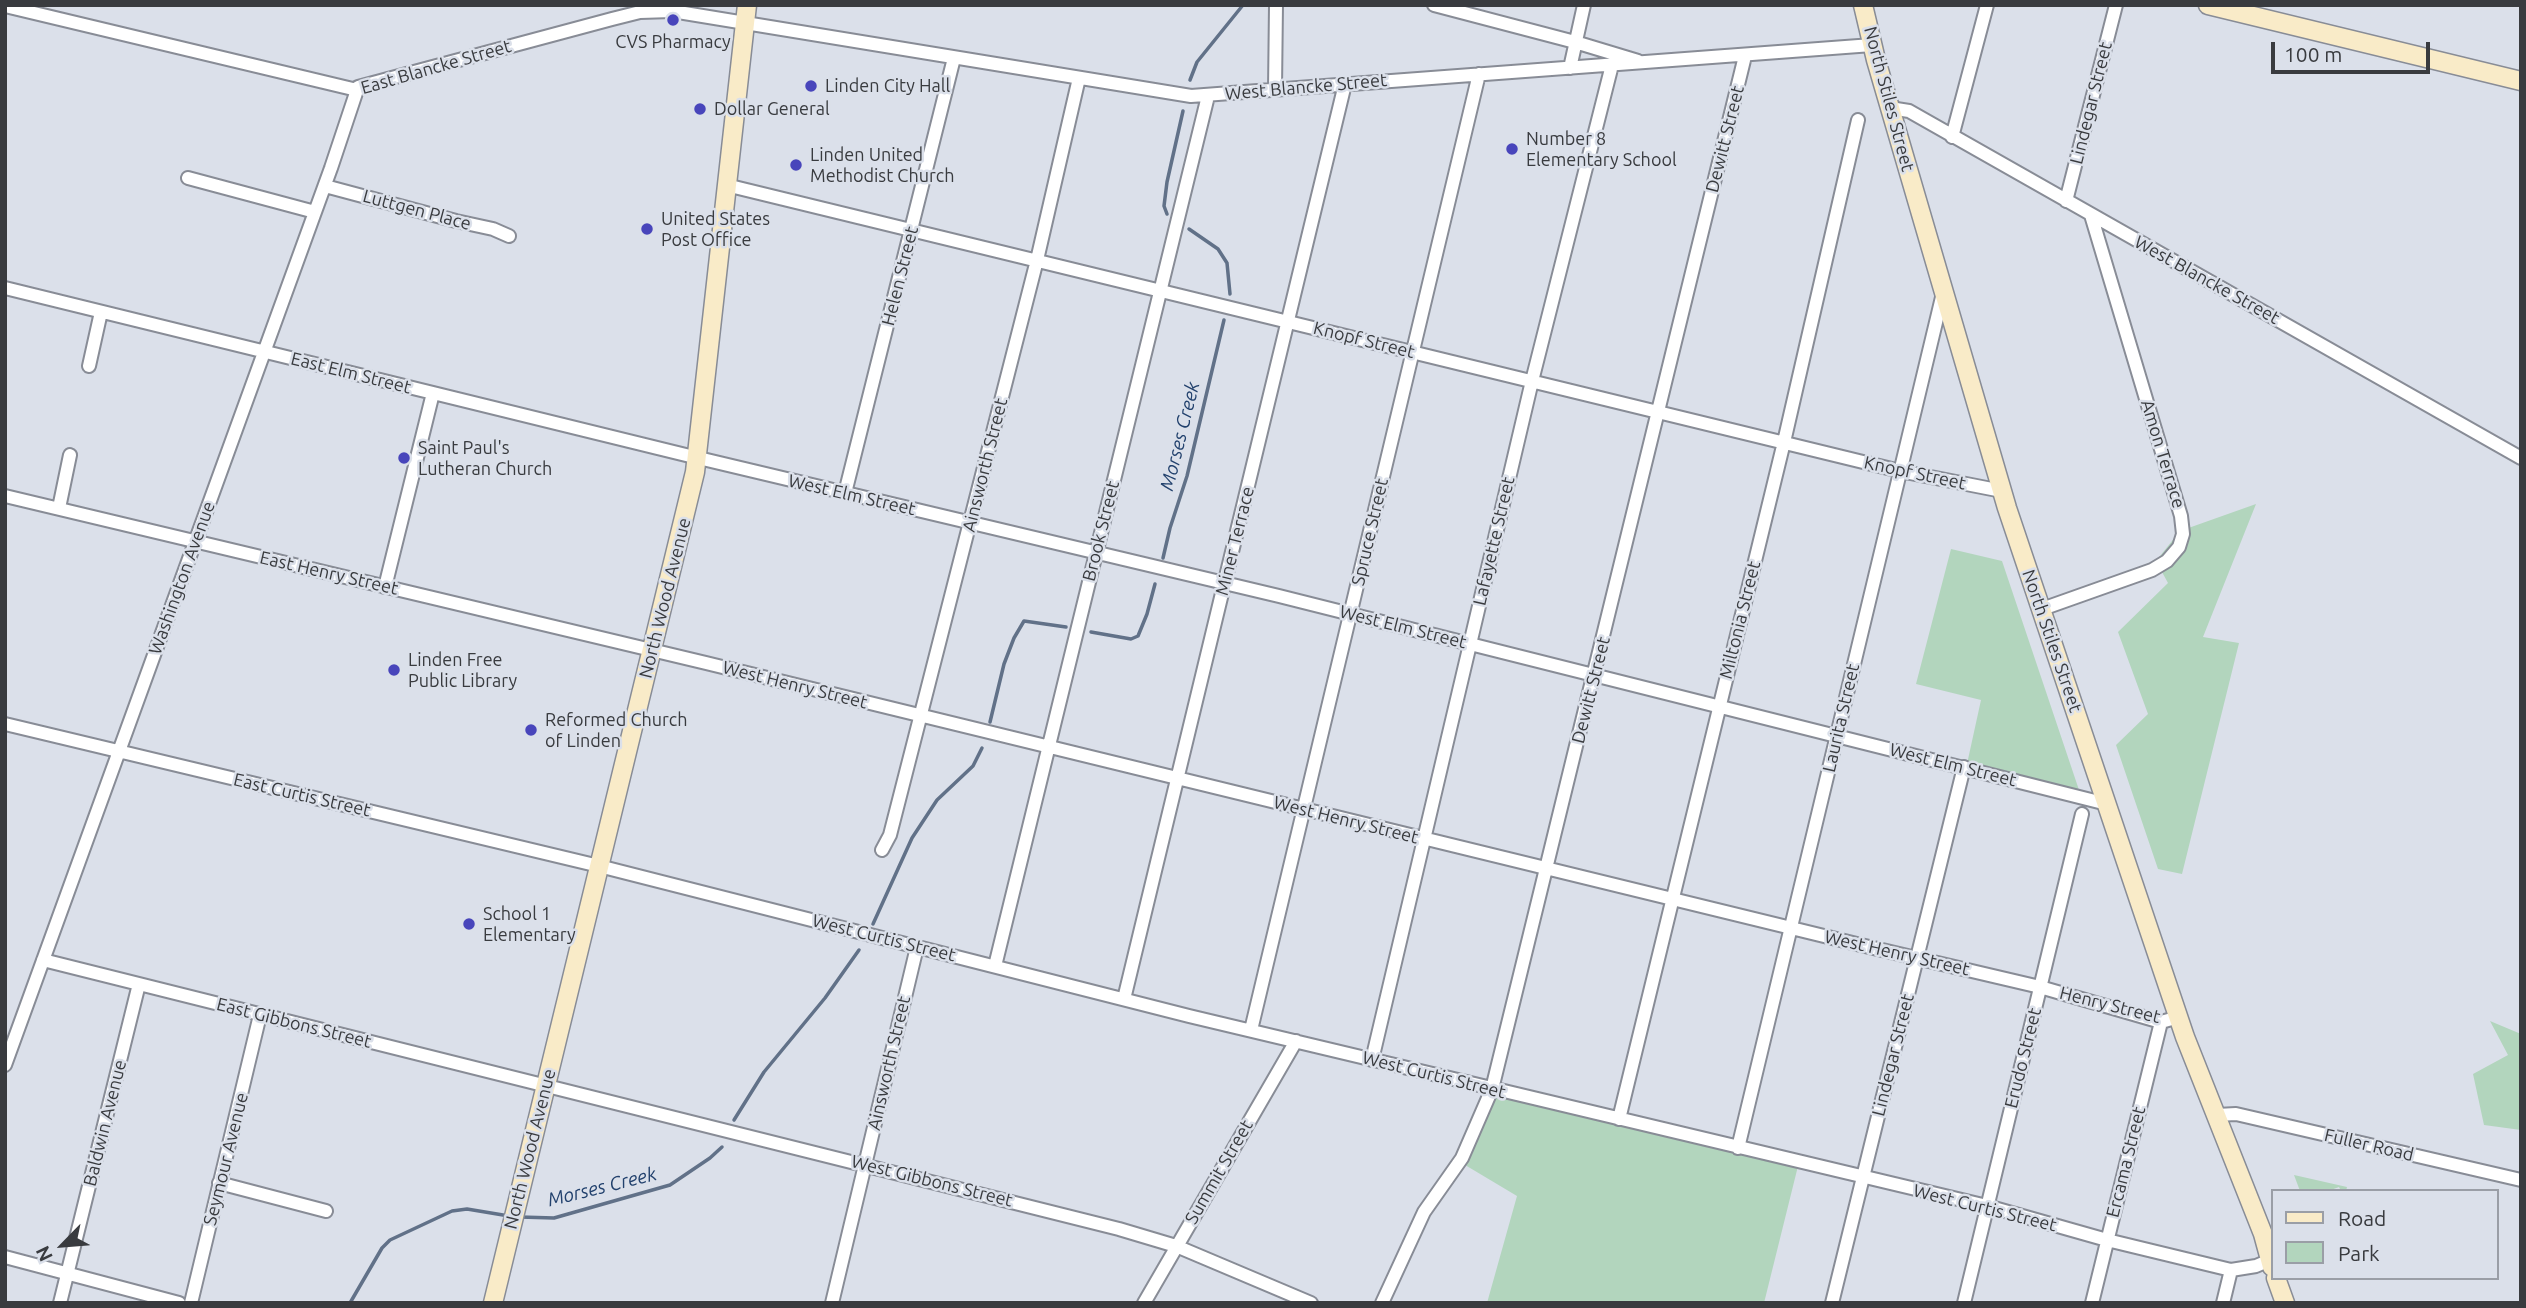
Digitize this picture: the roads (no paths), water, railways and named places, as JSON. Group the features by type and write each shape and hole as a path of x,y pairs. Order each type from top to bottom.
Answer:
{"main road":[{"name":"North Stiles Street","path":"1863,5 1872,45 2002,491 2185,1037 2263,1234 2270,1260"},
{"path":"2208,5 2521,81"},
{"name":"North Wood Avenue","path":"495,1302 697,458 746,14"},
{"path":"2277,1280 2285,1303"}],"street":[{"path":"612,19 621,5"},
{"path":"1275,89 1276,5"},
{"path":"1434,5 1645,63"},
{"path":"1570,68 1584,5"},
{"path":"1952,136 1987,5"},
{"name":"Lindegar Street","path":"2066,201 2116,5"},
{"name":"East Blancke Street","path":"5,6 357,90 358,87 639,12 667,8 746,14"},
{"name":"West Blancke Street","path":"746,14 954,58 1160,92 1208,96 1872,45"},
{"name":"Dewitt Street","path":"1382,1303 1424,1212 1462,1158 1492,1089 1745,56"},
{"name":"Helen Street","path":"845,493 954,58"},
{"name":"Lafayette Street","path":"1372,1060 1532,381 1612,65"},
{"name":"Spruce Street","path":"1251,1030 1479,74"},
{"name":"Ainsworth Street","path":"882,850 890,835 921,716 1037,260 1079,78"},
{"name":"Miner Terrace","path":"1124,999 1345,84"},
{"name":"Washington Avenue","path":"5,1065 8,1049 43,960 325,186 357,90"},
{"name":"Brook Street","path":"995,966 1208,96"},
{"name":"West Blancke Street","path":"1891,108 1909,111 2521,458"},
{"name":"Miltonia Street","path":"1619,1119 1784,442 1858,120"},
{"path":"188,178 315,212"},
{"name":"Knopf Street","path":"726,185 1900,471 2002,491"},
{"name":"Luttgen Place","path":"325,186 494,229 509,236"},
{"name":"Amon Terrace","path":"2042,609 2151,570 2167,561 2179,547 2183,534 2181,516 2091,215"},
{"name":"East Elm Street","path":"5,288 697,458"},
{"name":"Laurita Street","path":"1738,1148 1943,289"},
{"path":"89,366 101,312"},
{"path":"385,587 433,393"},
{"path":"58,508 70,455"},
{"name":"West Elm Street","path":"697,458 1224,583 2107,804"},
{"name":"East Henry Street","path":"5,496 652,650"},
{"name":"West Henry Street","path":"652,650 2040,987"},
{"name":"East Curtis Street","path":"5,724 599,866"},
{"name":"Lindegar Street","path":"1832,1303 1964,767"},
{"name":"Erudo Street","path":"1964,1303 2082,814"},
{"name":"West Curtis Street","path":"599,866 1372,1060 1987,1206 2107,1240 2231,1270 2270,1264"},
{"name":"Ainsworth Street","path":"832,1303 917,947"},
{"name":"East Gibbons Street","path":"43,960 545,1087"},
{"name":"Baldwin Avenue","path":"60,1303 139,984"},
{"name":"Henry Street","path":"2040,987 2161,1022 2179,1017"},
{"name":"Seymour Avenue","path":"191,1303 260,1014"},
{"name":"Ercama Street","path":"2092,1303 2161,1022"},
{"name":"Summit Street","path":"1144,1303 1296,1041"},
{"name":"West Gibbons Street","path":"545,1087 865,1164 1119,1229 1177,1246 1311,1303"},
{"name":"Fuller Road","path":"2217,1115 2236,1114 2521,1180"},
{"path":"219,1183 326,1211"},
{"path":"5,1257 179,1303"},
{"path":"2223,1303 2231,1270"}],"waterway":[{"name":"Morses Creek","path":"1190,80 1197,62 1243,5"},
{"name":"Morses Creek","path":"1167,214 1164,206 1167,182 1183,111"},
{"name":"Morses Creek","path":"1189,229 1218,249 1227,263 1230,294"},
{"name":"Morses Creek","path":"1163,558 1187,476 1224,320"},
{"name":"Morses Creek","path":"1091,632 1131,639 1138,636 1155,584"},
{"name":"Morses Creek","path":"990,722 1004,664 1024,621 1066,627"},
{"name":"Morses Creek","path":"873,924 912,838 937,800 973,766 982,748"},
{"name":"Morses Creek","path":"734,1120 764,1072 825,998 859,950"},
{"name":"Morses Creek","path":"520,1217 554,1218 670,1185 722,1147"},
{"name":"Morses Creek","path":"350,1303 382,1248 390,1240 452,1211 467,1209 509,1216"}],"place":[{"name":"CVS Pharmacy","path":"673,20"},
{"name":"Linden City Hall","path":"811,86"},
{"name":"Dollar General","path":"700,109"},
{"name":"Number 8 Elementary School","path":"1512,149"},
{"name":"Linden United Methodist Church","path":"796,165"},
{"name":"United States Post Office","path":"647,229"},
{"name":"Saint Paul's Lutheran Church","path":"404,458"},
{"name":"Linden Free Public Library","path":"394,670"},
{"name":"Reformed Church of Linden","path":"531,730"},
{"name":"School 1 Elementary","path":"469,924"}]}
